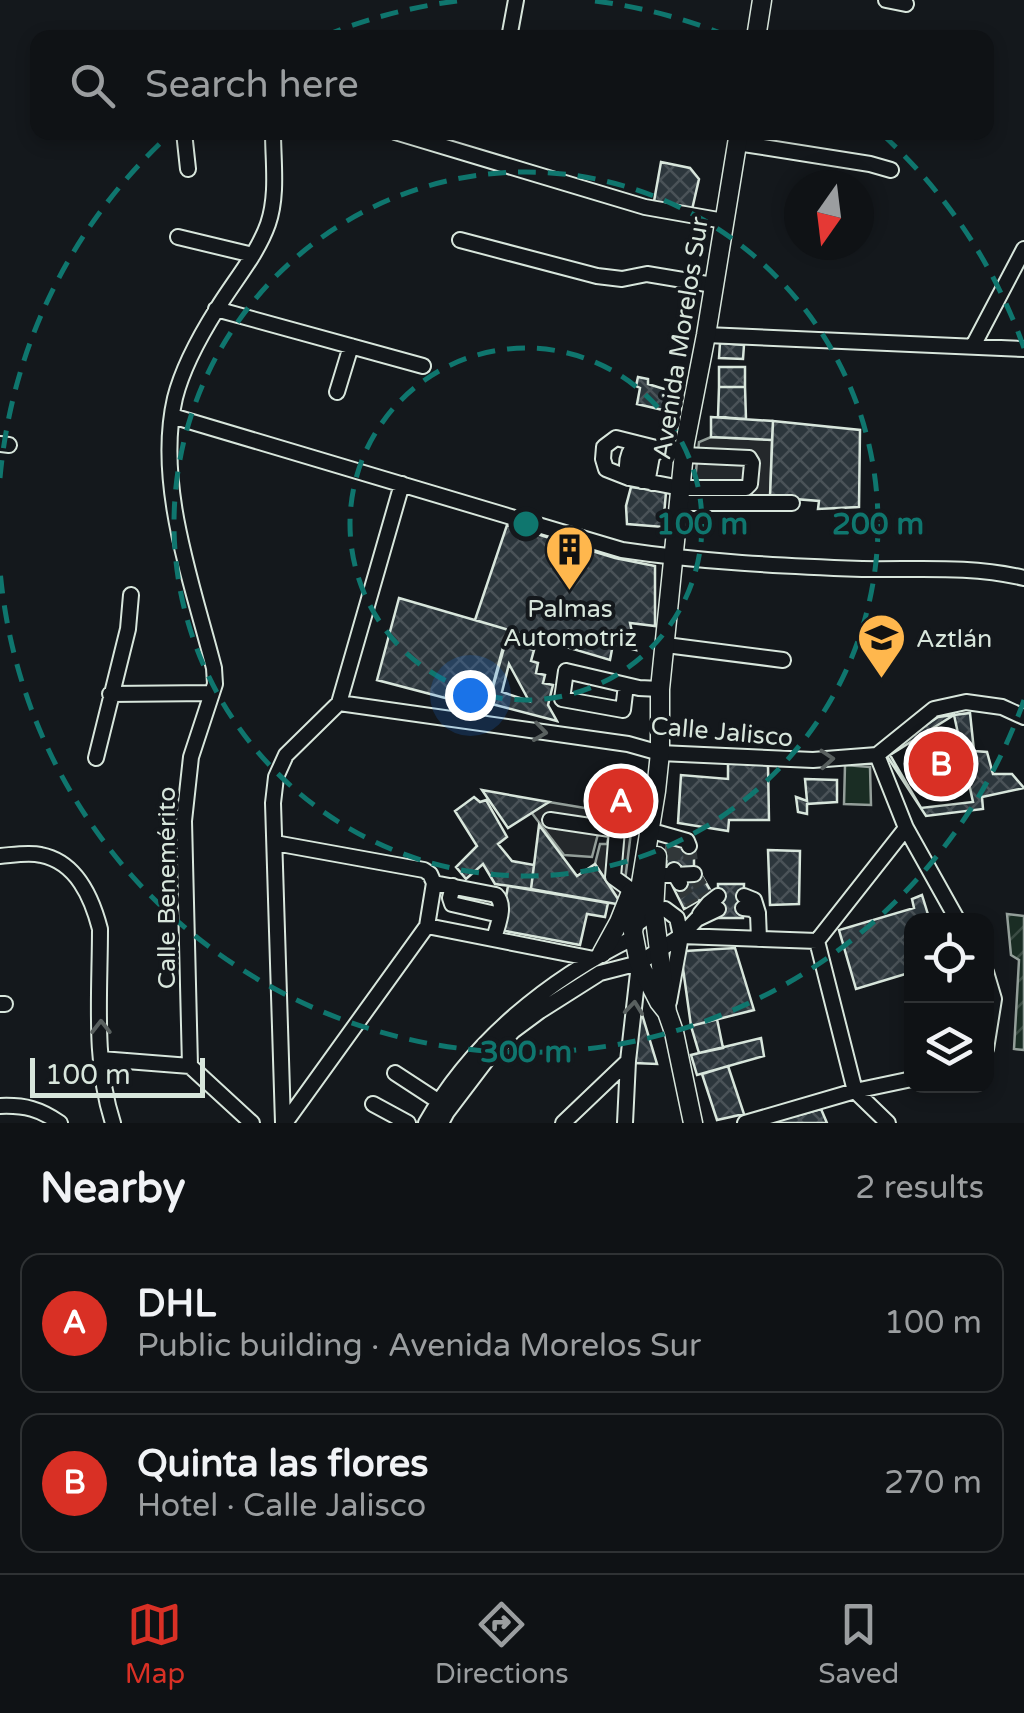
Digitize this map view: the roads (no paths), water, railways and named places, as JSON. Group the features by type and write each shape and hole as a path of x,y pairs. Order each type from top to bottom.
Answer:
{"main road":[{"path":"757,30 762,0"},
{"name":"Avenida Morelos Sur","path":"667,1012 639,963 633,932 656,791 660,690 684,455 738,140"},
{"path":"598,956 624,912 641,820 656,791"},
{"name":"Avenida Morelos Sur","path":"656,791 673,841 671,876 654,912 667,1012"},
{"path":"667,1012 693,1123"}],"street":[{"path":"511,30 516,0"},
{"path":"886,0 906,4"},
{"path":"185,140 188,169"},
{"name":"Calle Benemérito","path":"190,1066 184,820 191,757 212,693 214,668 175,514 168,456 176,395 187,362 253,255 268,223 274,200 273,140"},
{"path":"421,140 645,208 724,220"},
{"path":"748,140 892,170"},
{"path":"178,237 253,255"},
{"path":"460,240 598,276 622,279 647,274 712,285"},
{"path":"973,346 1024,249"},
{"path":"216,310 423,366"},
{"path":"706,335 1024,349"},
{"path":"337,392 351,346"},
{"path":"172,416 622,550 674,558 866,569 947,568 1024,578"},
{"path":"680,496 746,488 752,463 749,458 684,455 616,438 604,447 602,459 606,469 665,484 680,496 792,503"},
{"path":"636,479 642,444"},
{"path":"284,1123 273,803 276,777 286,756 339,703 402,484"},
{"path":"96,758 128,629 131,595"},
{"path":"666,645 783,660"},
{"path":"626,685 623,710 562,699 566,671 660,690"},
{"path":"110,694 212,693"},
{"path":"954,913 906,828 877,755 934,710 966,702 1002,707 1024,717"},
{"name":"Calle Jalisco","path":"339,703 628,744 660,753 813,760 877,755"},
{"path":"550,820 617,830 641,820"},
{"path":"817,941 906,828"},
{"path":"617,830 612,876 631,890"},
{"path":"275,843 424,870 434,883 427,926 284,1123"},
{"path":"0,856 38,854 53,858 84,887 94,908 100,929 101,1059 113,1123"},
{"path":"671,876 693,872"},
{"path":"434,883 453,886 452,904 500,915 494,939"},
{"path":"743,902 754,900 760,938"},
{"path":"667,1012 682,936 694,912 713,901"},
{"path":"441,1123 444,1105 478,1050 532,1000 633,932 654,912 672,913 682,936"},
{"path":"427,926 598,956"},
{"path":"426,1123 513,1031 600,973 639,963 682,936 817,941"},
{"path":"817,941 856,1091 888,1123"},
{"path":"626,1123 628,1061 639,963"},
{"path":"101,1059 190,1066 252,1123"},
{"path":"563,1123 628,1061"},
{"path":"395,1072 444,1105"},
{"path":"745,1123 904,1082"},
{"path":"374,1104 408,1123"},
{"path":"0,1106 24,1105 60,1123"}],"tunnel":[{"path":"673,846 674,870"},
{"path":"689,846 692,870"},
{"path":"694,874 706,896"},
{"path":"680,883 692,904"}],"place":[{"name":"Palmas Automotriz","path":"570,592"},
{"name":"Aztlán","path":"881,680"},
{"name":"Quinta las flores","path":"941,764"},
{"name":"DHL","path":"621,801"}]}
